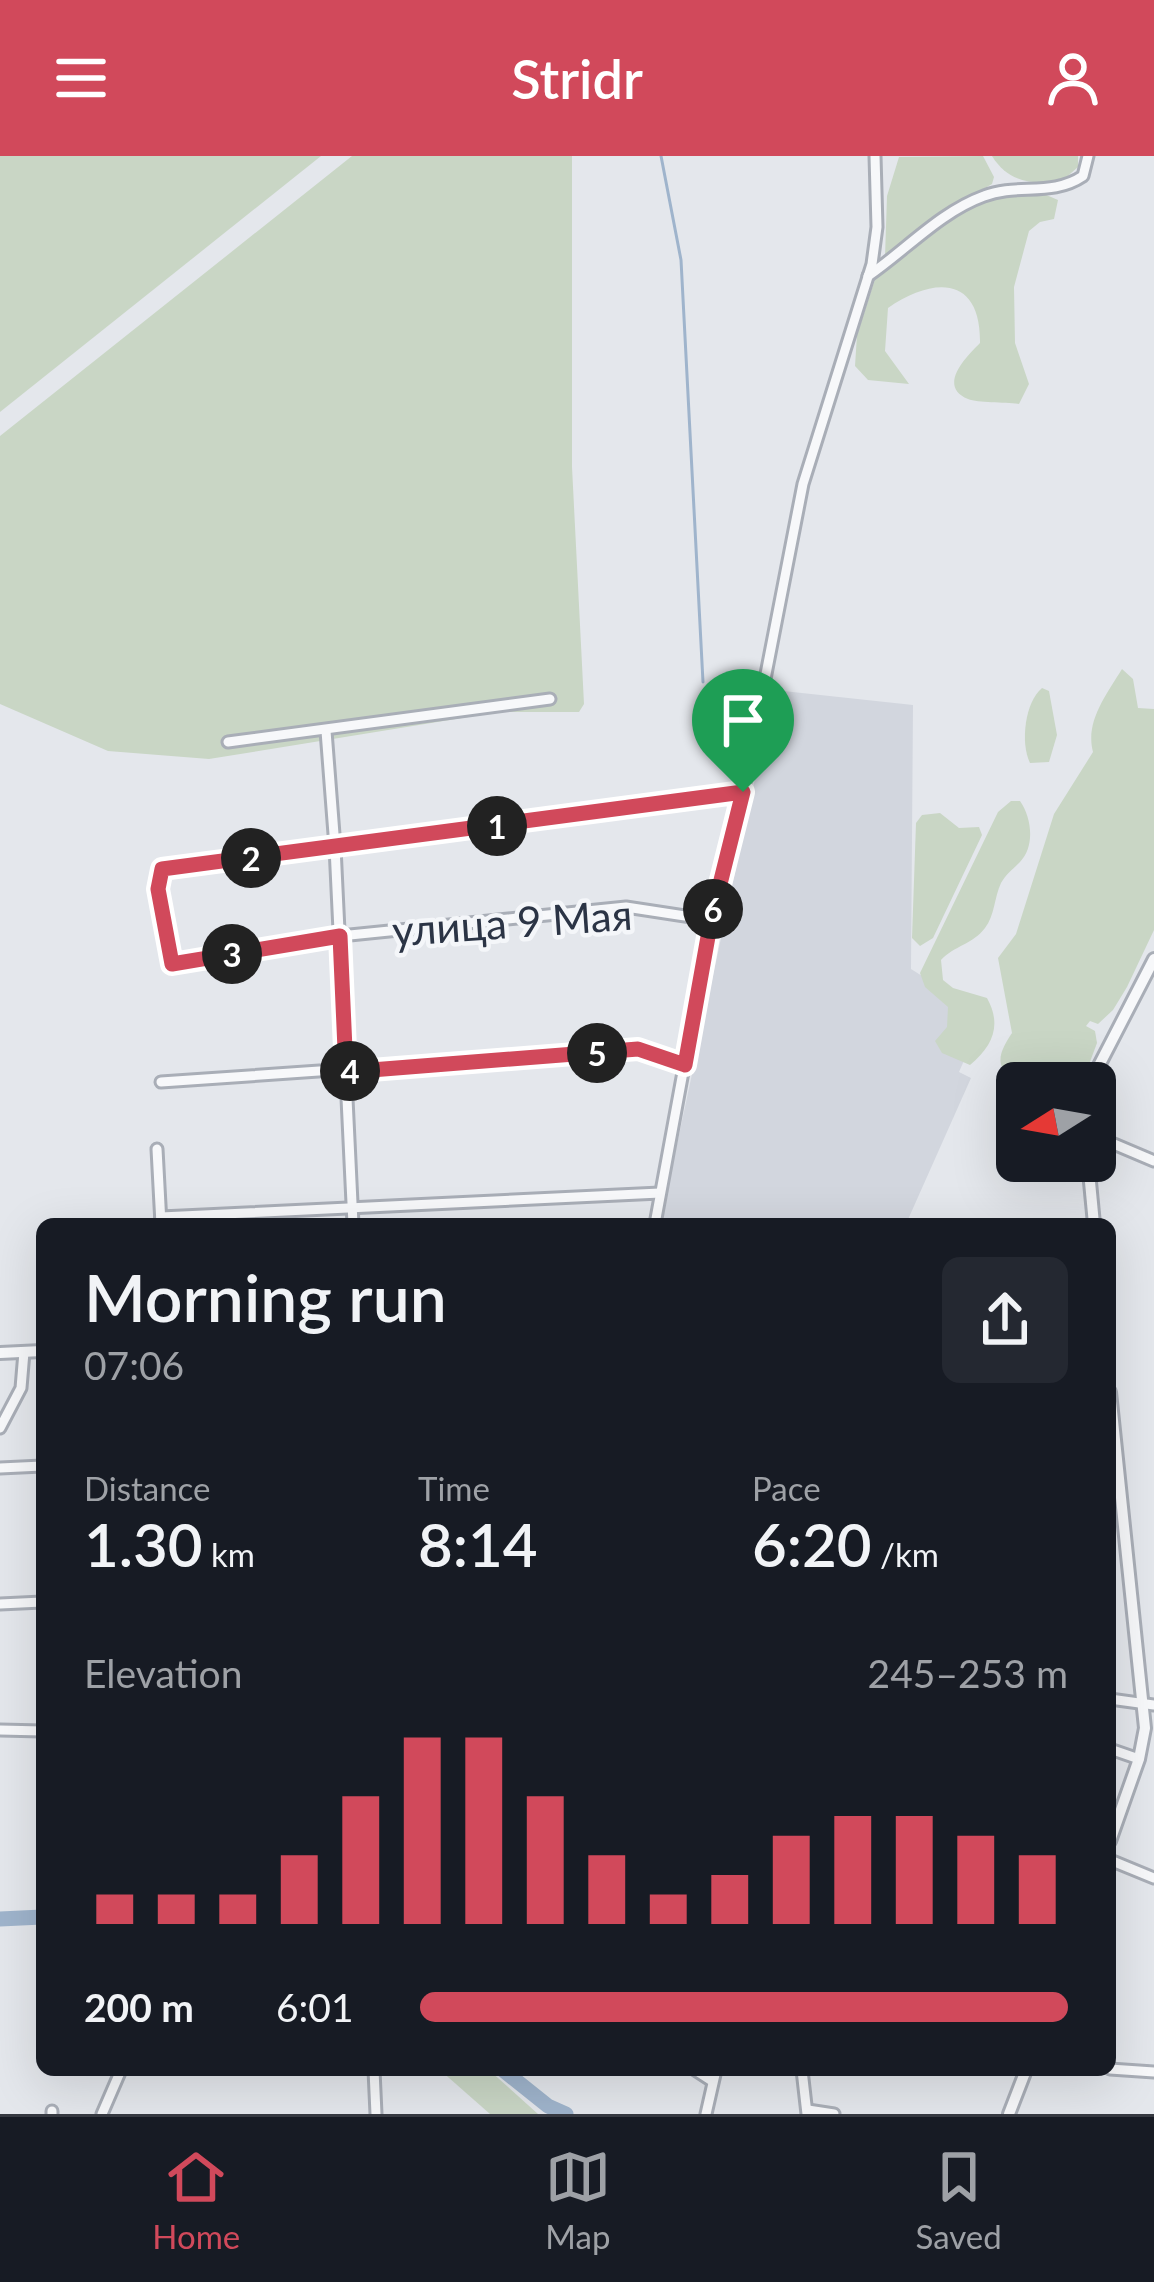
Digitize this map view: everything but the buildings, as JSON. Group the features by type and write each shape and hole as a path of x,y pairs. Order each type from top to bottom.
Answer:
{"street":[{"path":"656,1218 711,920 743,792 803,484 868,276 877,226 875,156"},
{"path":"868,276 968,203 1001,190 1061,188 1083,176 1088,156"},
{"path":"229,742 550,699"},
{"path":"326,731 353,1218"},
{"path":"335,848 743,792"},
{"name":"улица 9 Мая","path":"335,848 162,869 158,889 172,964 340,936 626,907 711,920"},
{"path":"1101,1062 1154,959"},
{"path":"161,1082 638,1049 685,1065"},
{"path":"1116,1145 1154,1160"},
{"path":"157,1149 161,1218"},
{"path":"1090,1182 1093,1218"},
{"path":"202,1218 659,1193"},
{"path":"0,1353 36,1351"},
{"path":"0,1428 21,1388 24,1352"},
{"path":"1116,1440 1149,1705 1144,1738 1116,1823"},
{"path":"0,1468 36,1466"},
{"path":"0,1604 36,1602"},
{"path":"1116,1700 1149,1705"},
{"path":"0,1730 36,1731"},
{"path":"1116,1751 1138,1759"},
{"path":"1116,1862 1154,1878"},
{"path":"1116,2069 1154,2072"},
{"path":"102,2114 118,2076"},
{"path":"374,2076 376,2114"},
{"path":"706,2114 714,2076"},
{"path":"803,2076 808,2112 834,2114"},
{"path":"1009,2114 1024,2076"}],"shaded area":[{"path":"774,690 913,705 911,969 984,1015 959,1072 971,1078 909,1218 661,1218"}],"green space":[{"path":"0,156 321,156 0,412"},
{"path":"352,156 572,156 572,467 584,704 579,712 499,712 209,759 108,751 0,704 0,436"},
{"path":"983,156 994,177 992,184 942,213 885,257 887,196 899,157"},
{"path":"992,156 1078,156 1078,167 1062,181 1031,182 1005,171"},
{"path":"1006,192 1044,194 1058,200 1054,219 1029,231 1014,287 1015,343 1029,384 1019,404 973,400 959,393 955,386 958,371 980,343 972,304 951,288 921,291 888,308 885,351 909,384 868,380 855,366 857,335 875,279 958,211"},
{"path":"1122,669 1133,679 1138,708 1154,709 1154,930 1113,1010 1098,1024 1090,1021 1086,1026 1095,1031 1097,1043 1090,1062 1001,1062 1012,1033 998,958 1016,934 1054,814 1093,752 1094,719"},
{"path":"1042,688 1049,691 1057,735 1049,762 1030,763 1026,723"},
{"path":"1011,801 1020,801 1027,816 1030,832 1025,856 1001,883 985,928 941,960 943,980 953,988 987,998 992,1008 993,1035 970,1065 942,1053 935,1041 947,1027 948,1007 925,987 920,973 998,812"},
{"path":"940,813 959,828 979,827 982,835 933,938 920,946 912,938 916,823 922,815"},
{"path":"447,2076 496,2076 538,2114 490,2114"}],"waterway":[{"path":"661,156 681,260 703,682"},
{"path":"0,1919 36,1917"},
{"path":"510,2076 566,2114"}],"route":[{"path":"743,792 711,920 685,1065 638,1049 346,1072 340,936 172,964 158,889 162,869 743,792"}]}
